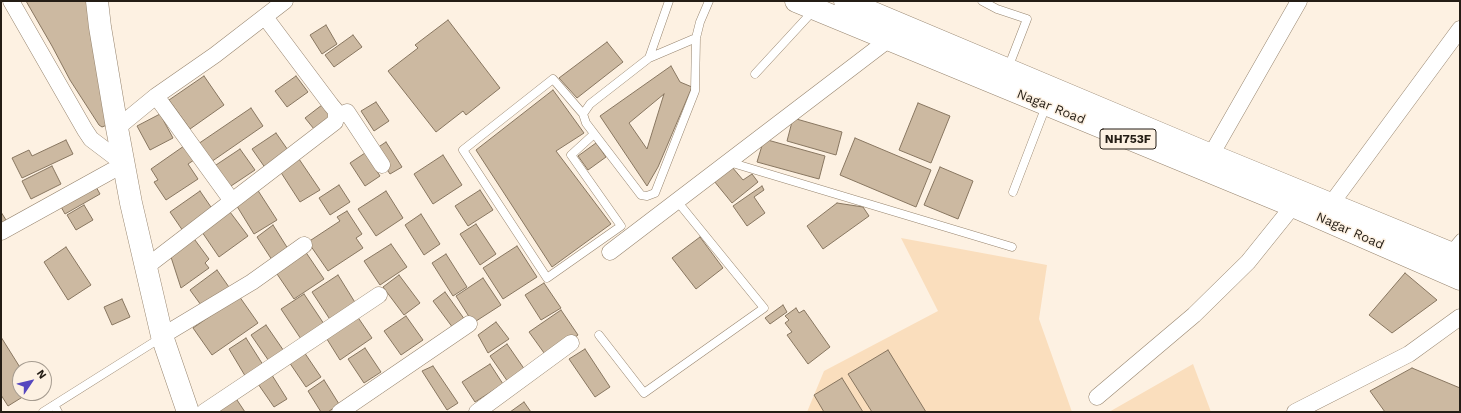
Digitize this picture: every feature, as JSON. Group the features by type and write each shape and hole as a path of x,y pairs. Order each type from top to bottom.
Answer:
{"main road":[{"path":"97,1 100,28 131,203 162,336 188,412"},
{"name":"Nagar Road","path":"845,1 870,8 1007,69 1331,204 1456,249"},
{"name":"Nagar Road","path":"805,5 1293,206 1460,278"}],"street":[{"path":"1,232 124,164 91,139 11,1"},
{"path":"117,128 156,96 215,55 285,1"},
{"path":"1211,155 1299,1"},
{"path":"146,267 335,122 336,111 265,17"},
{"path":"1331,204 1460,29"},
{"path":"610,252 888,40"},
{"path":"156,96 232,201"},
{"path":"336,117 347,112 382,165"},
{"path":"1097,398 1194,315 1248,262 1293,206"},
{"path":"162,336 252,282 304,246"},
{"path":"204,412 379,295"},
{"path":"1295,412 1410,354 1460,317"},
{"path":"340,412 469,324"},
{"path":"477,412 571,343"}],"lane":[{"path":"649,58 669,1"},
{"path":"594,134 571,154 621,226 548,278 463,150 553,79 584,114 586,123 641,195 647,196 655,193 695,91 696,38 700,22 709,1"},
{"path":"982,1 996,9 1027,19 1007,69"},
{"path":"755,74 805,5"},
{"path":"584,114 590,104 649,58 696,38"},
{"path":"1013,192 1046,105"},
{"path":"728,162 1012,247"},
{"path":"599,335 644,393 764,308 677,201"},
{"path":"43,412 56,409 162,336"}],"shaded area":[{"path":"901,238 1047,265 1039,319 1072,412 807,412 824,371 938,311"},
{"path":"1193,364 1211,412 1109,412"}],"building":[{"path":"26,1 91,1 107,125 102,127 99,125 70,80"},
{"path":"448,20 500,88 466,115 463,111 436,132 388,71 418,48 415,45"},
{"path":"326,25 337,44 322,54 310,35"},
{"path":"353,35 362,47 334,67 325,55"},
{"path":"607,42 623,62 577,98 559,78"},
{"path":"671,66 680,82 692,87 658,167 647,186 600,116","holes":["664,94 647,149 629,123"]},
{"path":"204,76 224,105 190,129 169,100"},
{"path":"296,76 308,92 287,107 275,91"},
{"path":"553,90 584,133 556,151 611,224 552,267 476,150"},
{"path":"376,102 389,121 374,131 361,111"},
{"path":"918,103 950,116 931,163 899,150"},
{"path":"322,105 331,116 314,129 305,118"},
{"path":"251,108 263,126 211,162 198,144"},
{"path":"160,114 173,138 150,150 137,126"},
{"path":"793,118 842,132 836,155 787,141"},
{"path":"276,133 290,153 266,169 252,149"},
{"path":"855,138 931,170 916,207 840,175"},
{"path":"764,139 825,156 819,179 757,162"},
{"path":"66,140 73,154 22,178 12,158 29,150 32,156"},
{"path":"386,142 402,167 390,174 374,150"},
{"path":"596,143 606,157 588,170 578,156"},
{"path":"184,146 194,160 188,164 198,179 166,200 154,182 158,180 151,169"},
{"path":"240,149 255,170 228,188 213,167"},
{"path":"365,153 380,176 365,186 350,163"},
{"path":"443,155 462,185 433,204 414,174"},
{"path":"299,159 320,190 300,202 280,171"},
{"path":"52,166 61,184 31,199 22,181"},
{"path":"732,167 743,180 752,174 758,182 732,203 714,181"},
{"path":"940,167 973,181 958,219 924,205"},
{"path":"95,185 100,194 65,214 60,205"},
{"path":"339,185 350,202 330,215 319,198"},
{"path":"762,186 764,190 754,197 765,213 747,226 733,206"},
{"path":"257,189 277,220 254,234 235,203"},
{"path":"480,190 493,210 468,226 455,206"},
{"path":"200,191 213,210 183,231 170,212"},
{"path":"386,191 403,218 376,236 358,209"},
{"path":"837,203 863,207 869,216 823,249 807,226"},
{"path":"84,205 93,220 76,230 67,215"},
{"path":"347,211 362,234 356,238 363,248 328,271 308,242 340,221 337,217"},
{"path":"1,212 6,220 1,224"},
{"path":"230,212 248,236 219,257 202,232"},
{"path":"421,214 440,244 424,255 405,225"},
{"path":"476,224 496,254 480,265 460,234"},
{"path":"273,225 290,252 274,263 257,237"},
{"path":"192,236 209,259 205,263 209,268 181,288 170,254"},
{"path":"700,237 723,268 696,289 672,258"},
{"path":"391,244 407,267 380,285 364,261"},
{"path":"517,246 537,277 503,299 483,268"},
{"path":"66,247 91,285 68,300 44,262"},
{"path":"305,251 324,279 294,299 275,271"},
{"path":"446,254 467,287 453,296 432,263"},
{"path":"217,270 231,290 201,305 190,290"},
{"path":"1405,273 1437,300 1392,333 1369,315"},
{"path":"338,275 356,304 331,321 312,292"},
{"path":"399,275 420,303 404,315 383,287"},
{"path":"483,278 501,305 473,323 456,296"},
{"path":"544,283 561,308 541,320 525,295"},
{"path":"445,292 465,320 453,328 433,301"},
{"path":"304,294 324,324 301,339 281,309"},
{"path":"239,296 258,323 212,355 193,328"},
{"path":"122,299 130,317 112,325 104,307"},
{"path":"783,305 787,312 770,324 765,318"},
{"path":"796,308 799,313 804,310 830,347 808,364 787,335 792,332 785,323 789,320 785,316"},
{"path":"561,310 578,335 547,357 529,332"},
{"path":"357,316 372,338 340,360 325,336"},
{"path":"406,316 423,340 401,355 384,331"},
{"path":"496,322 509,339 488,353 478,335"},
{"path":"266,325 286,354 271,364 251,335"},
{"path":"1,337 16,361 12,361 12,401 16,401 8,406 1,395"},
{"path":"246,338 265,368 247,379 229,349"},
{"path":"507,344 525,370 508,382 490,356"},
{"path":"365,348 381,372 364,383 348,359"},
{"path":"302,349 321,377 306,387 287,359"},
{"path":"585,349 610,387 595,397 569,359"},
{"path":"888,350 926,412 872,412 848,374"},
{"path":"490,364 503,384 475,402 462,382"},
{"path":"433,366 458,403 447,410 422,371"},
{"path":"1412,368 1460,388 1460,412 1385,412 1370,391"},
{"path":"270,372 287,399 274,407 256,381"},
{"path":"842,378 863,412 824,412 814,395"},
{"path":"324,380 339,404 328,412 321,412 308,391"},
{"path":"235,397 245,412 219,412 217,409"},
{"path":"524,402 531,412 510,412"}]}
